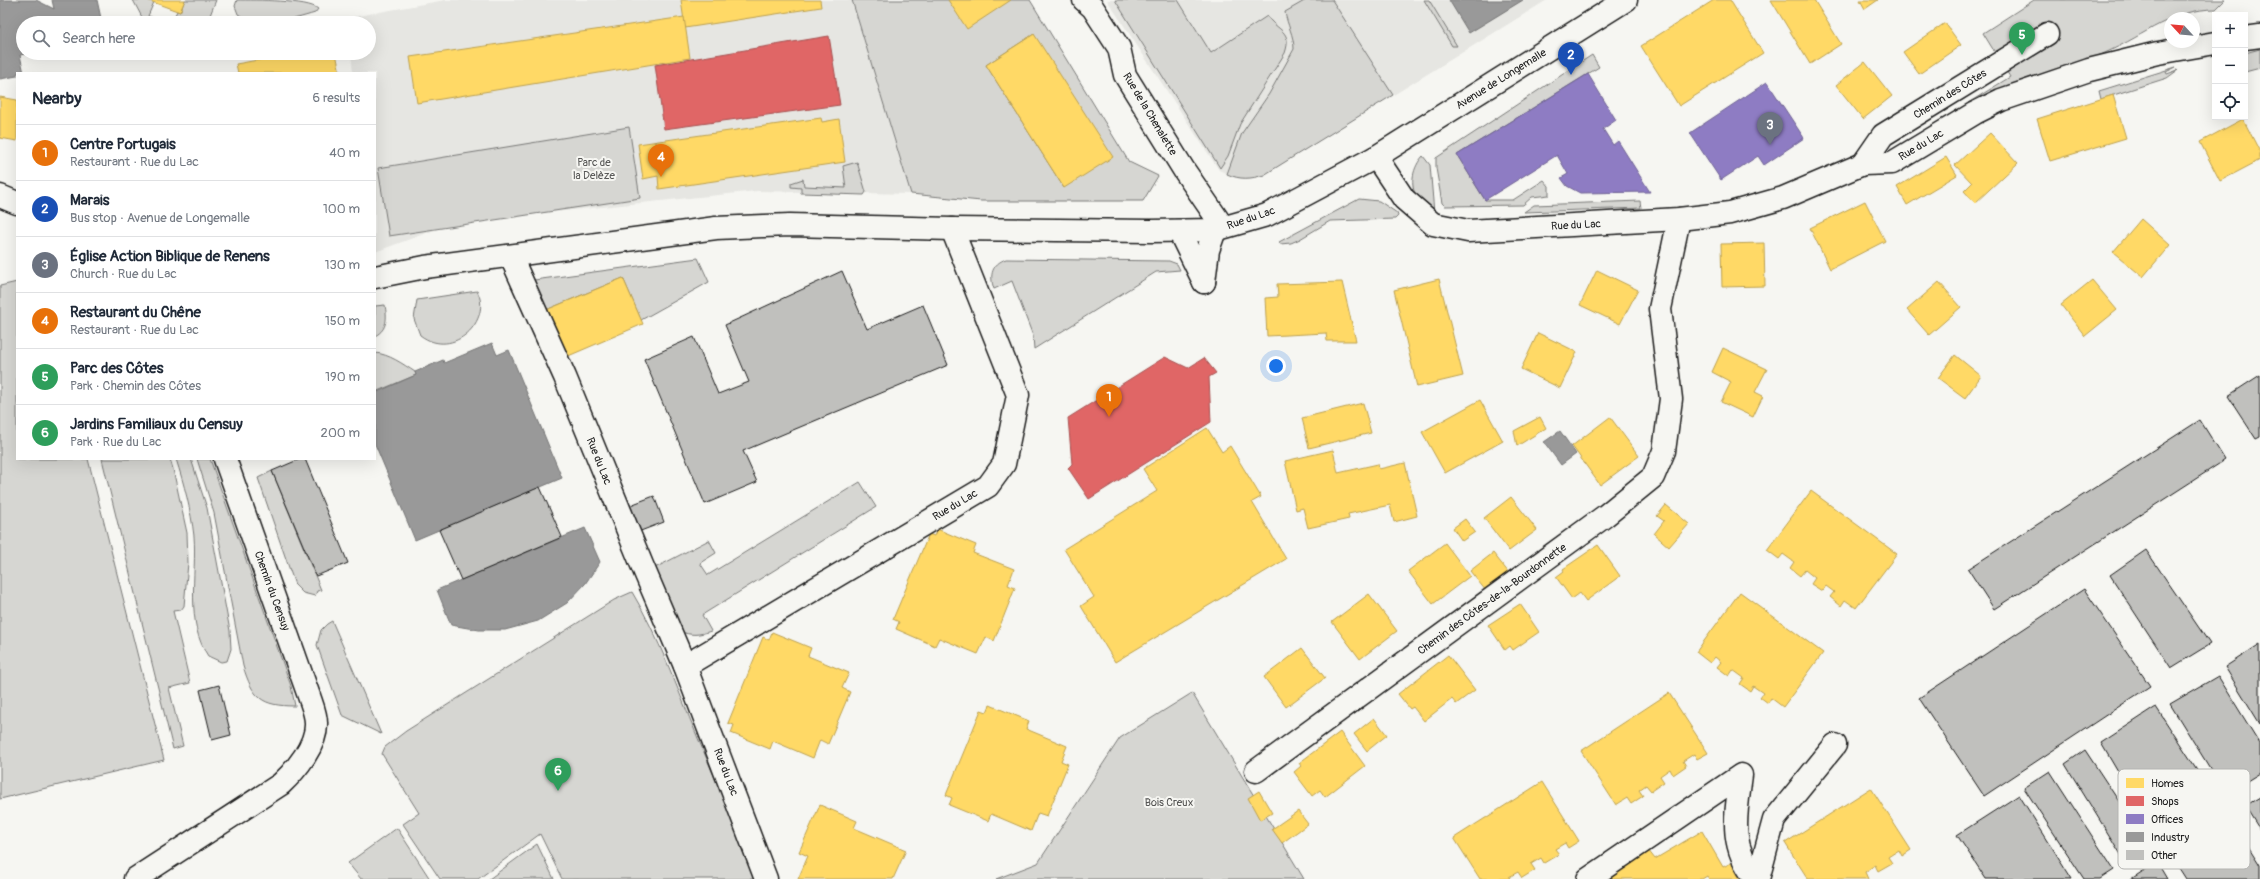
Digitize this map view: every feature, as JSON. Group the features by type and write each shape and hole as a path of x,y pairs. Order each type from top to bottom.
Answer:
{"street":[{"name":"Rue de la Chenalette","path":"1084,0 1093,8 1119,48 1125,75 1219,228"},
{"name":"Avenue de Longemalle","path":"1376,157 1626,0"},
{"name":"Chemin des Côtes","path":"1863,164 1883,135 2047,34"},
{"path":"2248,38 2260,36"},
{"name":"Rue du Lac","path":"376,277 425,267 511,257 716,228 790,224 952,229 1179,231 1219,228 1267,215 1376,157 1404,199 1433,224 1468,231 1679,219 1730,213 1783,198 1863,164 1892,163 1975,113 2002,100 2089,70 2158,53 2212,43"},
{"path":"0,196 16,203"},
{"name":"Chemin des Côtes-de-la-Bourdonnette","path":"1256,771 1605,516 1653,478 1664,451 1667,436 1670,391 1660,309 1679,219"},
{"path":"1179,231 1204,282 1208,250 1219,228"},
{"name":"Rue du Lac","path":"686,666 988,486 1004,464 1018,395 952,229"},
{"name":"Rue du Lac","path":"511,257 565,377 642,565 686,666 766,879"},
{"name":"Chemin du Censuy","path":"135,879 281,784 295,771 305,756 316,724 309,696 225,460"},
{"path":"1757,879 1774,820 1835,745"},
{"path":"1588,879 1741,775 1734,827 1738,851 1757,879"}],"shaded area":[{"path":"445,0 852,0 911,194 757,191 456,222 376,252 376,72 353,72 352,60 376,60 376,16 358,16"},
{"path":"1107,0 1547,0 1264,175 1246,179 1236,178 1219,170"}],"green space":[{"path":"133,0 147,0 154,2 148,16 141,16"},
{"path":"185,0 216,0 210,16 174,16 177,11 180,12"},
{"path":"237,0 268,0 293,2 312,6 318,9 315,13 304,16 241,16 238,14 235,6"},
{"path":"852,0 1030,0 1129,162 1158,176 1143,201 981,201 911,194","holes":["1034,34 1064,188 986,65"]},
{"path":"1115,0 1178,0 1211,53 1267,16 1285,35 1287,45 1285,53 1240,124 1228,156 1220,168"},
{"path":"1306,0 1332,0 1393,95 1264,175 1246,178 1227,174 1242,133 1269,94 1294,49 1293,39 1285,12"},
{"path":"1424,0 1429,0 1457,46 1452,46"},
{"path":"2034,0 2225,0 2216,9 2191,12 2164,12 2164,22 2107,52 2056,72 1968,103 2010,77 1983,33"},
{"path":"2260,49 2260,68 2248,71 2248,52"},
{"path":"1592,55 1599,67 1457,155 1485,200 1513,200 1544,180 1549,186 1549,195 1532,197 1523,205 1445,206 1442,203 1436,168 1436,158"},
{"path":"2176,67 2166,72 2167,74 2178,70 2167,78 2101,99 2099,91"},
{"name":"Parc de la Delèze","path":"629,127 640,198 389,236 378,168"},
{"path":"1423,156 1430,165 1434,213 1417,198 1413,187 1413,176 1417,165"},
{"path":"857,162 866,192 864,195 801,193 801,188 791,187 791,183 803,179 804,186 846,188 843,166"},
{"path":"1359,199 1379,201 1397,213 1398,216 1395,219 1330,221 1300,239 1291,243 1280,244 1279,242"},
{"path":"1640,201 1641,208 1524,212 1534,205"},
{"path":"698,258 709,282 641,320 623,278 546,310 534,280"},
{"path":"1006,259 1169,261 1177,264 1180,270 1156,272 1034,349 1033,336 1012,281 994,289 992,279 993,271 1001,261"},
{"path":"16,282 16,460 88,460 164,760 0,799 0,286"},
{"path":"477,291 481,302 480,313 475,324 467,333 457,340 446,343 433,342 420,335 414,319 417,300"},
{"path":"385,305 386,322 382,330 376,335 376,306"},
{"path":"376,353 396,360 415,372 416,375 376,392"},
{"path":"102,460 170,460 173,469 187,533 188,563 184,606 181,610 173,611 190,683 169,688 183,746 173,749"},
{"path":"176,460 191,460 207,508 230,631 231,649 227,661 221,662 208,656 201,643 197,628 194,613 194,536 182,478"},
{"path":"197,460 210,460 291,686 295,706 283,706 266,702 255,693 247,677 243,666 214,513"},
{"path":"272,471 321,590 317,591 315,596 303,593 295,585 258,478"},
{"path":"860,482 876,507 702,615 711,631 687,634 679,631 651,570 709,540 716,553 700,563 708,575"},
{"path":"632,592 651,627 667,663 756,879 562,879 540,834 478,879 440,879 403,824 419,813 382,754 385,747 406,731 614,600"},
{"path":"332,621 381,734 342,715 317,645 321,630"},
{"name":"Bois Creux","path":"1192,693 1304,879 996,879 1038,863 1120,738"},
{"path":"397,828 430,879 361,879 348,863"},
{"path":"537,844 554,879 489,879"}],"building: Homes":[{"path":"147,0 185,0 180,12"},
{"path":"681,0 820,0 821,7 685,28"},
{"path":"948,0 1011,0 967,29"},
{"path":"1714,0 1730,0 1763,53 1679,106 1641,46"},
{"path":"1771,0 1814,0 1841,44 1810,64"},
{"path":"1860,0 1878,0 1865,9"},
{"path":"684,17 690,58 417,103 410,57"},
{"path":"1945,23 1961,45 1919,74 1903,52"},
{"path":"1034,34 1113,157 1064,188 986,65"},
{"path":"258,60 337,60 340,72 238,72 236,64"},
{"path":"1865,62 1892,96 1863,119 1836,85"},
{"path":"2113,95 2126,138 2050,161 2037,119"},
{"path":"0,97 16,100 16,141 0,138"},
{"path":"821,118 822,122 839,119 845,162 659,189 658,176 643,179 638,144"},
{"path":"2244,120 2260,152 2260,160 2220,181 2200,142"},
{"path":"1990,133 2018,163 1975,203 1964,191 1972,183 1955,165"},
{"path":"1946,157 1957,175 1907,205 1897,187"},
{"path":"1865,201 1885,241 1830,269 1810,228"},
{"path":"2141,219 2170,245 2143,277 2113,252"},
{"path":"1764,243 1765,286 1722,287 1721,244"},
{"path":"1597,270 1638,290 1620,324 1580,305"},
{"path":"623,278 643,324 566,357 546,310"},
{"path":"1439,279 1463,376 1417,387 1394,290"},
{"path":"2092,280 2117,310 2085,336 2061,305"},
{"path":"1342,282 1356,341 1327,341 1326,333 1267,336 1265,298 1278,297 1277,284"},
{"path":"1939,282 1961,307 1929,335 1907,310"},
{"path":"1538,333 1577,352 1560,388 1521,369"},
{"path":"1723,348 1767,369 1755,392 1763,396 1753,417 1721,402 1731,382 1712,372"},
{"path":"1955,355 1981,376 1965,398 1938,378"},
{"path":"1480,400 1503,441 1445,473 1422,432"},
{"path":"1363,403 1371,433 1309,448 1302,418"},
{"path":"1540,417 1546,428 1517,446 1514,431"},
{"path":"1610,417 1639,456 1600,485 1572,446"},
{"path":"1207,428 1222,452 1230,446 1261,497 1252,502 1286,559 1115,662 1081,606 1094,597 1064,549 1157,491 1143,469"},
{"path":"1333,450 1338,473 1378,464 1379,469 1405,463 1417,516 1394,522 1390,505 1348,514 1349,519 1308,528 1303,508 1296,510 1285,461"},
{"path":"1811,491 1897,554 1856,608 1845,600 1841,606 1830,597 1834,592 1826,586 1822,591 1811,584 1815,578 1805,570 1800,576 1790,568 1794,562 1783,554 1779,559 1767,550"},
{"path":"1511,497 1537,530 1509,551 1484,518"},
{"path":"1666,505 1689,524 1669,547 1654,534 1664,521 1657,516"},
{"path":"1465,519 1475,532 1462,541 1453,528"},
{"path":"937,529 976,545 973,553 1014,569 1008,585 1015,588 994,641 986,637 978,654 939,638 935,646 896,629 899,622 893,619 929,534 934,536"},
{"path":"1445,543 1470,576 1433,604 1408,571"},
{"path":"1598,545 1620,576 1586,601 1580,593 1572,599 1556,577 1564,571 1563,569"},
{"path":"1493,553 1509,573 1486,591 1470,571"},
{"path":"1740,592 1823,653 1783,707 1771,698 1768,703 1760,697 1763,693 1753,686 1750,691 1740,684 1744,678 1733,670 1729,676 1717,667 1721,662 1715,657 1710,663 1696,652"},
{"path":"1369,594 1397,631 1360,659 1332,622"},
{"path":"1520,604 1539,632 1513,650 1510,646 1505,650 1488,625"},
{"path":"772,632 811,648 808,656 849,673 842,688 850,692 828,744 820,740 813,758 773,741 770,749 731,733 734,725 728,723 763,637 769,640"},
{"path":"1302,648 1325,678 1286,707 1264,677"},
{"path":"1448,655 1475,690 1456,704 1452,699 1424,721 1413,707 1410,709 1398,694"},
{"path":"1669,693 1708,753 1697,759 1694,754 1683,761 1686,766 1673,775 1670,769 1660,776 1664,782 1651,791 1646,785 1639,790 1643,796 1631,804 1627,798 1616,805 1581,751"},
{"path":"990,705 1029,721 1026,729 1067,746 1061,761 1068,764 1047,816 1038,813 1031,831 991,814 988,821 949,805 952,798 946,795 981,710 987,712"},
{"path":"1374,718 1387,735 1367,751 1354,734"},
{"path":"1340,732 1365,766 1325,797 1320,790 1312,796 1294,772 1301,766 1299,763"},
{"path":"1542,782 1579,841 1568,848 1565,843 1555,849 1559,854 1544,863 1541,858 1531,864 1535,870 1522,878 1518,872 1509,877 1510,879 1480,879 1454,838"},
{"path":"1871,788 1911,850 1902,856 1899,850 1888,857 1892,863 1878,871 1875,865 1865,872 1868,879 1808,879 1785,843"},
{"path":"1259,791 1272,813 1260,820 1248,798"},
{"path":"820,805 857,821 854,828 906,850 893,879 798,879 808,856 799,852"},
{"path":"1298,811 1308,824 1282,843 1272,829"},
{"path":"1702,831 1723,867 1731,863 1740,879 1709,879 1707,876 1702,879 1600,879 1648,850 1655,859"}],"building: Shops":[{"path":"829,36 840,105 664,129 655,65"},
{"path":"1165,357 1188,368 1204,358 1216,373 1209,377 1211,422 1089,499 1068,468 1072,464 1068,418"}],"building: Offices":[{"path":"1588,74 1616,120 1603,129 1613,145 1618,141 1650,192 1580,193 1567,186 1561,178 1568,174 1557,155 1485,200 1457,155"},
{"path":"1767,82 1804,138 1764,165 1758,156 1721,180 1690,133"}],"building: Industry":[{"path":"0,0 36,0 54,9 52,0 97,0 100,16 16,16 16,60 21,60 24,72 16,72 16,76 0,79"},
{"path":"1449,0 1523,0 1469,33"},
{"path":"492,343 497,355 509,350 562,478 415,540 376,446 376,393 416,375 415,372 443,360 444,363"},
{"path":"1560,431 1576,454 1561,465 1544,442"},
{"path":"585,528 600,562 585,584 567,603 538,621 505,630 479,630 451,625 437,590"}],"building: Other":[{"path":"842,271 867,329 923,305 948,365 743,451 757,482 705,504 644,359 694,337 718,394 749,382 725,325"},
{"path":"2260,375 2260,437 2256,439 2228,396"},
{"path":"2200,420 2225,460 1994,609 1968,569"},
{"path":"298,460 305,460 348,563 316,576 272,471"},
{"path":"540,487 562,537 461,580 439,530"},
{"path":"654,496 664,522 638,532 628,506"},
{"path":"2146,550 2210,644 2171,668 2110,575"},
{"path":"2084,589 2150,686 1984,796 1919,698"},
{"path":"2260,644 2260,724 2225,667"},
{"path":"2218,676 2260,744 2260,773 2250,779 2250,769 2210,769 2170,704"},
{"path":"219,685 231,735 212,740 200,690"},
{"path":"2156,707 2197,769 2118,769 2118,772 2101,743"},
{"path":"2085,750 2118,800 2118,850 2065,764"},
{"path":"2050,771 2114,870 2100,879 2084,879 2024,788"},
{"path":"2019,795 2072,879 1986,879 1957,835"},
{"path":"2260,797 2260,830 2250,814 2250,803"},
{"path":"2250,849 2260,865 2260,879 2186,879 2180,869 2250,869"},
{"path":"2146,869 2161,869 2167,879 2131,879"}],"place":[{"name":"Parc des Côtes","path":"2022,55"},
{"name":"Marais","path":"1571,75"},
{"name":"Église Action Biblique de Renens","path":"1770,145"},
{"name":"Restaurant du Chêne","path":"661,177"},
{"name":"Centre Portugais","path":"1109,417"},
{"name":"Jardins Familiaux du Censuy","path":"558,791"}]}
